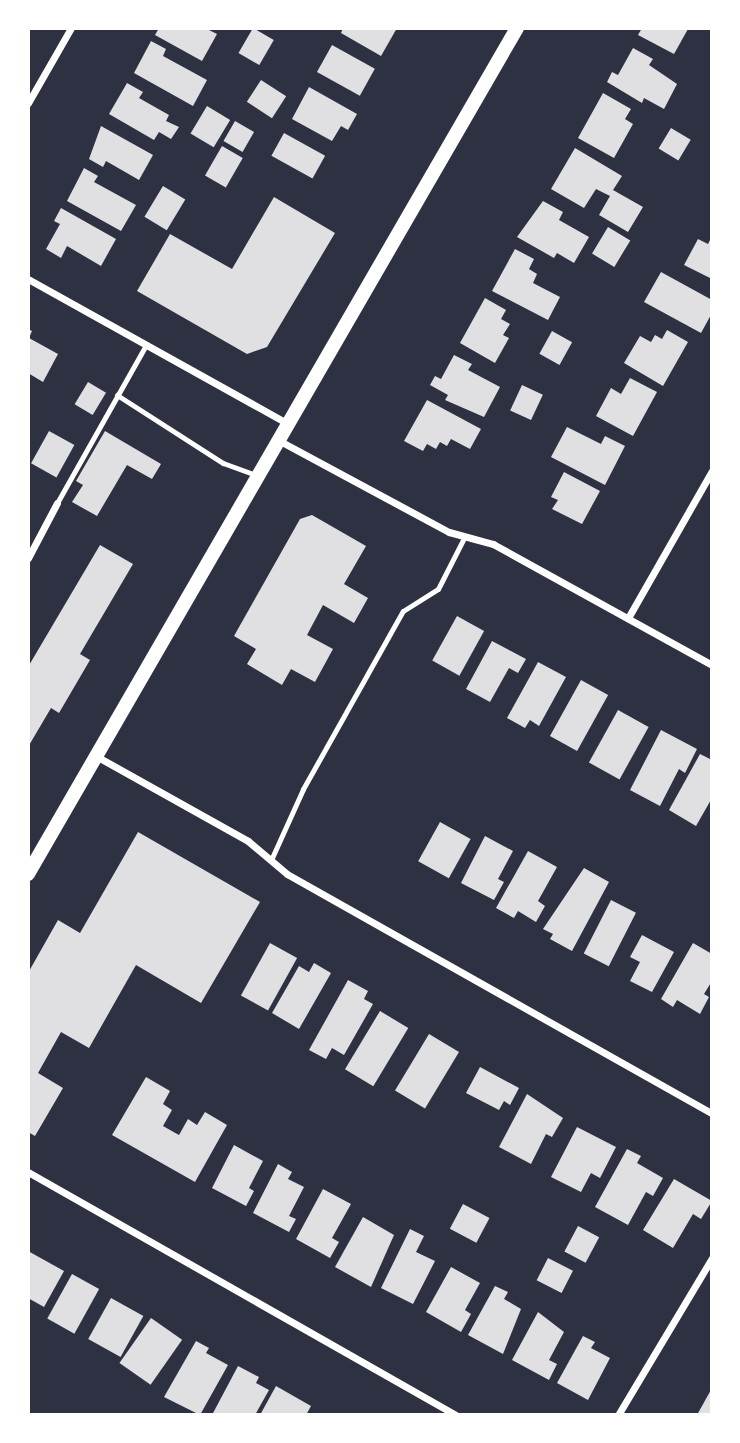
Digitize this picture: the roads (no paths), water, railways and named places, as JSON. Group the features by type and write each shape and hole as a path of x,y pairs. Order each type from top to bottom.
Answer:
{"main road":[{"path":"28,874 517,28"}],"street":[{"path":"28,103 71,28"},
{"path":"28,279 287,423"},
{"path":"278,439 465,536 493,544 712,665"},
{"path":"628,618 712,471"},
{"path":"28,558 57,503"},
{"path":"96,756 248,841 287,874 712,1112"},
{"path":"28,1172 456,1415"},
{"path":"618,1415 712,1258"}],"lane":[{"path":"57,503 146,345"},
{"path":"117,395 223,463 257,476"},
{"path":"271,860 293,820 303,789 402,611 438,589 465,536"}]}
